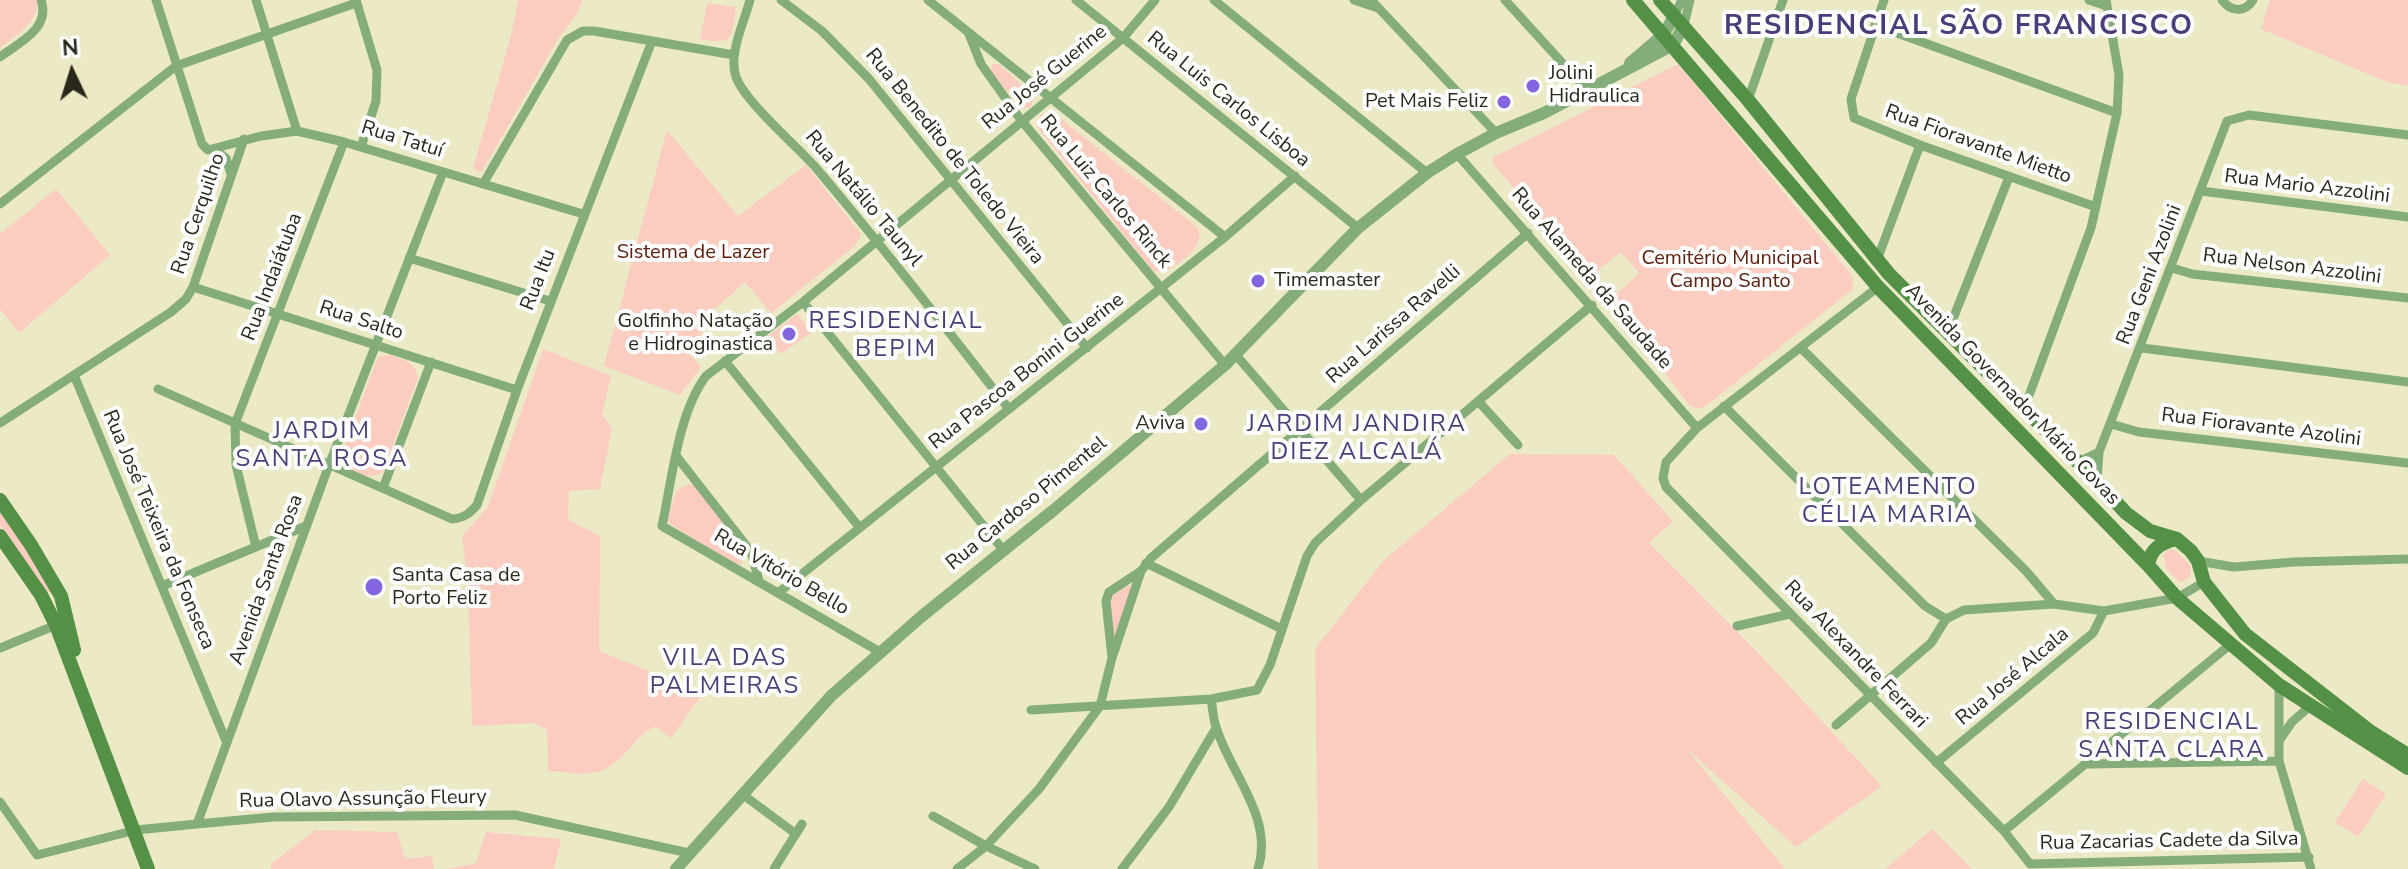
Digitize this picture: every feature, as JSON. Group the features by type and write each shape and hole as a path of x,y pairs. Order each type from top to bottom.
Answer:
{"main road":[{"name":"Avenida Governador Mário Covas","path":"1633,0 1878,287 2177,598 2279,685 2408,768"},
{"name":"Avenida Governador Mário Covas","path":"1660,0 1748,100 1877,260 1947,334 2126,513 2150,531 2177,539 2198,561 2204,582 2245,634 2371,732 2408,755"},
{"path":"0,500 61,596 61,618 84,697 148,869"},
{"path":"0,536 61,618 74,653 84,697"},
{"path":"2148,565 2155,548 2177,539"},
{"path":"41,595 49,598 61,596"}],"street":[{"path":"0,57 41,24 45,11 41,0"},
{"path":"156,0 202,144 229,163 231,176"},
{"path":"256,0 297,131"},
{"path":"483,184 567,40 583,31 594,31 734,55 750,0"},
{"name":"Rua Benedito de Toledo Vieira","path":"781,0 843,51 1087,348"},
{"path":"928,0 1225,237"},
{"name":"Rua Luis Carlos Lisboa","path":"1076,0 1358,228"},
{"name":"Rua José Guerine","path":"662,526 686,411 695,390 706,376 803,302 1123,38 1155,0"},
{"path":"1214,0 1427,173"},
{"path":"1354,0 1378,8"},
{"path":"1371,0 1496,133"},
{"path":"1505,0 1586,89"},
{"name":"Rua Cardoso Pimentel","path":"1679,20 1682,0"},
{"name":"Rua Cardoso Pimentel","path":"676,869 831,696 1225,365 1358,228 1427,173 1457,154 1544,113 1626,69 1633,59 1668,39 1690,0"},
{"path":"1748,100 1783,0"},
{"path":"1884,0 1875,25 2117,113"},
{"path":"2024,409 2096,207 2117,113 2119,75 2106,3 2089,0"},
{"path":"2222,0 2228,7 2237,10 2247,8 2253,0"},
{"path":"0,204 176,66 356,1 377,70 376,101 361,147"},
{"name":"Rua Fioravante Mietto","path":"1875,25 1851,99 1854,118 1920,145 2096,207"},
{"name":"Rua Luiz Carlos Rinck","path":"969,34 981,64 1021,120 1225,365"},
{"name":"Rua Itu","path":"383,488 452,519 463,518 477,505 550,301 652,41"},
{"name":"Rua Natálio Taunyl","path":"734,55 737,79 751,100 798,148 877,239 1009,409"},
{"name":"Rua Geni Azolini","path":"2097,482 2099,452 2142,348 2227,121 2249,115 2408,135"},
{"name":"Rua Tatuí","path":"211,150 244,139 297,131 344,142 583,214"},
{"name":"Rua Cerquilho","path":"74,375 186,299 193,287 244,139"},
{"name":"Rua Indaiátuba","path":"235,424 344,142"},
{"path":"1877,260 1920,145"},
{"name":"Rua Alameda da Saudade","path":"1457,154 1697,428"},
{"name":"Avenida Santa Rosa","path":"197,824 329,465 443,172"},
{"name":"Rua Pascoa Bonini Guerine","path":"778,593 1161,289 1295,176"},
{"path":"1947,334 2009,177"},
{"name":"Rua Mario Azzolini","path":"2201,191 2408,217"},
{"name":"Rua Larissa Ravelli","path":"1112,658 1108,641 1107,596 1528,233"},
{"path":"409,258 550,301"},
{"name":"Rua Nelson Azzolini","path":"2172,268 2192,274 2408,298"},
{"name":"Rua Salto","path":"193,287 517,390"},
{"path":"1697,428 1878,287"},
{"path":"803,302 1004,551"},
{"path":"1031,710 1211,699 1257,690 1270,665 1311,548 1361,500 1592,305"},
{"path":"1801,348 2026,571 2054,604"},
{"path":"2142,348 2408,382"},
{"path":"1236,355 1361,500"},
{"path":"725,361 860,528"},
{"path":"158,389 383,488 431,362"},
{"path":"0,423 74,375"},
{"name":"Rua José Teixeira da Fonseca","path":"74,375 227,742"},
{"path":"1479,402 1518,445"},
{"path":"1724,406 1925,606 1946,619"},
{"path":"235,424 236,465 256,547"},
{"name":"Rua Fioravante Azolini","path":"2111,424 2139,432 2408,463"},
{"name":"Rua Alexandre Ferrari","path":"1697,428 1672,453 1664,469 1666,487 2004,831 2029,866"},
{"path":"2078,462 2099,452"},
{"path":"677,457 737,532 752,555 759,581"},
{"path":"162,586 306,526"},
{"name":"Rua Vitório Bello","path":"662,526 880,652"},
{"path":"2198,561 2234,567 2408,559"},
{"path":"957,869 986,846 1039,789 1100,706 1112,658 1144,567 1282,629"},
{"path":"1836,725 1931,643 1946,619 1964,610 2054,604 2104,611 2177,598 2204,582"},
{"path":"2153,604 2165,585"},
{"name":"Rua José Alcala","path":"1936,763 2093,633 2104,611"},
{"path":"1737,626 1790,614"},
{"path":"0,648 61,618"},
{"path":"2004,831 2232,643"},
{"path":"2279,685 2279,761 2311,869"},
{"path":"1211,699 1216,728 1260,825 1263,845 1258,869"},
{"path":"2279,741 2292,722 2310,706"},
{"path":"1122,869 1169,807 1216,728"},
{"path":"2088,764 2279,761"},
{"path":"742,794 796,834"},
{"name":"Rua Olavo Assunção Fleury","path":"0,802 37,855 136,830 273,817 515,815 689,853"},
{"path":"933,816 1035,869"},
{"path":"774,869 802,824"},
{"name":"Rua Zacarias Cadete da Silva","path":"2029,866 2309,857"}],"green space":[{"path":"0,0 37,0 37,8 30,22 0,48"},
{"path":"518,0 583,0 482,171 477,172 473,168 512,32"},
{"path":"2270,0 2408,0 2408,86 2387,82 2261,29"},
{"path":"707,3 736,7 732,33 725,40 700,39"},
{"path":"993,64 999,64 1034,96 1031,107 1022,109 992,73 990,69"},
{"name":"Cemitério Municipal Campo Santo","path":"1678,64 1853,277 1853,289 1703,408 1691,407 1609,301 1639,273 1621,252 1590,276 1494,165 1492,158"},
{"path":"1051,111 1198,228 1198,242 1190,254 1165,272 1153,271 1037,127 1040,115"},
{"name":"Sistema de Lazer","path":"667,130 738,216 806,165 861,234 855,246 771,313 745,282 697,325 703,333 684,348 701,367 680,395 604,366"},
{"path":"218,169 221,178 213,198 203,170"},
{"path":"56,189 110,255 19,333 0,309 0,234"},
{"name":"Golfinho Natação e Hidroginastica","path":"797,314 812,332 781,354 767,337"},
{"path":"543,349 611,376 602,415 612,428 600,489 569,491 568,520 600,536 599,651 703,693 671,738 656,727 652,728 612,765 594,772 548,771 547,730 534,723 472,726 468,584 462,536 488,507"},
{"path":"388,355 411,364 418,378 383,472 364,476 346,468 341,455 376,362 379,357"},
{"path":"1510,454 1614,455 1673,521 1649,543 1767,662 1882,786 1796,847 1687,749 1785,869 1318,869 1315,649 1384,560"},
{"path":"689,484 695,486 744,549 741,564 735,566 669,523 676,491"},
{"path":"0,506 54,592 43,592 0,525"},
{"path":"2167,550 2175,550 2191,566 2190,578 2180,582 2167,570 2163,555"},
{"path":"1128,584 1131,587 1116,636 1112,636 1108,597"},
{"path":"2363,779 2386,794 2358,837 2335,822"},
{"path":"1932,829 1972,869 1885,869"},
{"path":"315,830 397,832 405,859 432,856 434,869 271,869 271,864"},
{"path":"486,832 561,839 554,869 446,869 476,863"}],"place":[{"name":"Jolini Hidraulica","path":"1533,86"},
{"name":"Pet Mais Feliz","path":"1504,102"},
{"name":"Timemaster","path":"1258,281"},
{"name":"Golfinho Natação e Hidroginastica","path":"789,334"},
{"name":"Aviva","path":"1201,424"},
{"name":"Santa Casa de Porto Feliz","path":"374,587"}],"district":[{"name":"RESIDENCIAL SÃO FRANCISCO","path":"1959,27"},
{"name":"RESIDENCIAL BEPIM","path":"896,336"},
{"name":"JARDIM JANDIRA DIEZ ALCALÁ","path":"1357,439"},
{"name":"JARDIM SANTA ROSA","path":"322,446"},
{"name":"LOTEAMENTO CÉLIA MARIA","path":"1888,502"},
{"name":"VILA DAS PALMEIRAS","path":"725,673"},
{"name":"RESIDENCIAL SANTA CLARA","path":"2172,737"}]}
